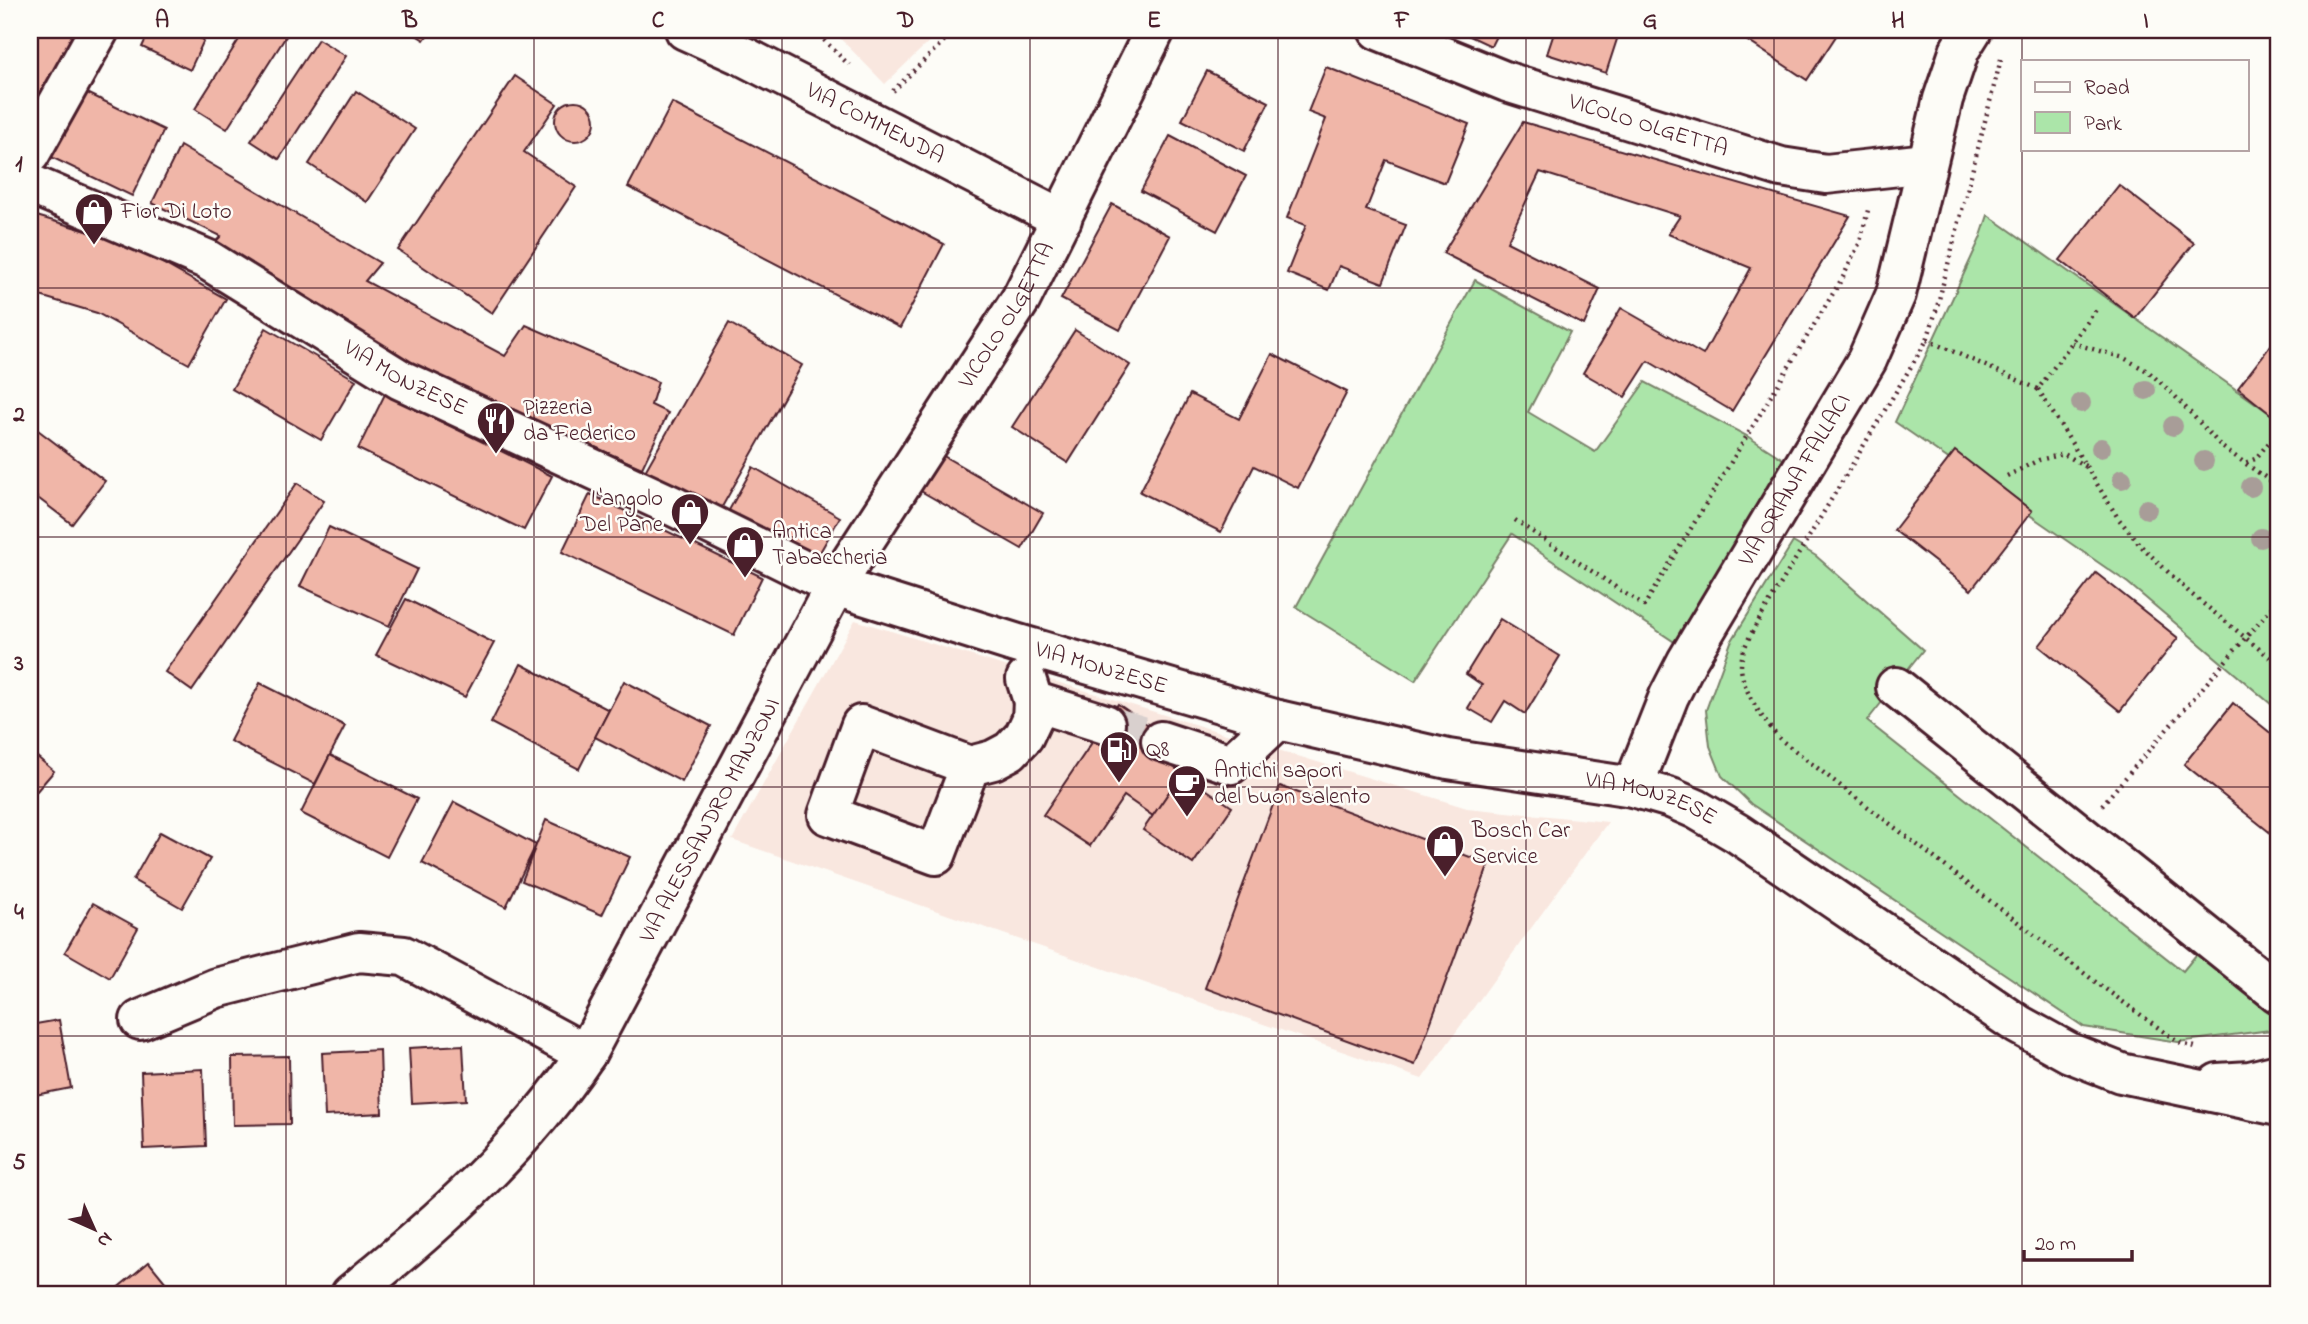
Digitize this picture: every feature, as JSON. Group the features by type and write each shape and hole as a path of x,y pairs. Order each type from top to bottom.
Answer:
{"street":[{"path":"30,154 99,30"},
{"name":"VIA COMMENDA","path":"685,30 745,57 1062,219"},
{"path":"719,30 745,57"},
{"name":"VICOLO OLGETTA","path":"835,586 1021,299 1155,30"},
{"name":"VICOLO OLGETTA","path":"1378,30 1507,82 1781,167 1826,174 1927,163"},
{"name":"VIA ORIANA FALLACI","path":"1633,787 1669,696 1687,661 1884,326 1896,294 1943,99 1960,49 1988,40"},
{"name":"VIA MONZESE","path":"30,184 206,259 401,380 675,507 835,586 1015,643 1278,720 1448,759 1633,787 1671,798 1717,821 2019,1025 2070,1053 2121,1073 2278,1106"},
{"name":"VIA ALESSANDRO MANZONI","path":"351,1294 453,1207 505,1157 529,1131 586,1054 835,586"},
{"path":"970,765 993,760 1010,751 1024,736 1032,719 1033,701 1015,643"},
{"path":"1896,687 2278,993"},
{"path":"1033,701 1105,724"},
{"path":"1161,741 1231,764 1278,720"},
{"path":"140,1020 216,988 359,952 404,956 586,1054"},
{"name":"VIA MONZESE","path":"2185,1086 2250,1081 2278,1074"}],"path":[{"path":"892,92 955,30"},
{"path":"1957,229 1988,40"},
{"path":"1515,520 1644,606 1843,277 1860,242 1870,203"},
{"path":"2038,389 2098,307"},
{"path":"1927,340 2038,389 2118,519 2140,545 2190,593 2278,664"},
{"path":"2072,343 2124,358 2149,372 2222,447 2278,486"},
{"path":"2245,464 2255,459 2273,438"},
{"path":"2007,476 2039,460 2064,454 2088,468"},
{"path":"2079,833 2278,599 2271,580 2278,568"},
{"path":"1741,668 1753,701 1765,723 1781,740 2093,980 2178,1042 2198,1048"}],"shaded area":[{"path":"832,30 941,30 885,84"},
{"path":"855,620 1467,808 1608,822 1422,1079 732,840"}],"green space":[{"path":"1988,215 2278,419 2278,710 2128,583 1895,422 1980,239"},
{"path":"1475,280 1570,332 1528,412 1595,452 1645,382 1747,436 1783,459 1676,643 1512,534 1415,681 1296,607"},
{"path":"1793,542 1816,556 1923,650 1867,721 2183,971 2200,950 2278,1018 2278,1029 2178,1042 2084,1027 1751,804 1722,776 1710,746 1706,710 1731,642"}],"building":[{"path":"30,30 80,30 30,116"},
{"path":"150,30 182,30 204,40 190,70 142,47"},
{"path":"245,30 290,30 227,129 195,109"},
{"path":"408,30 431,30 424,40"},
{"path":"1457,30 1499,30 1491,46"},
{"path":"1555,30 1620,30 1606,73 1547,54"},
{"path":"1731,30 1840,30 1807,80"},
{"path":"318,39 346,56 279,159 251,141"},
{"path":"1326,67 1469,124 1445,183 1386,160 1366,210 1406,225 1383,283 1339,266 1329,290 1287,273 1306,225 1287,218 1326,119 1308,112"},
{"path":"1207,71 1269,102 1244,151 1182,120"},
{"path":"515,76 557,104 524,152 576,187 492,313 398,250"},
{"path":"81,90 164,130 132,196 49,156"},
{"path":"356,91 415,129 367,202 309,164"},
{"path":"575,101 589,107 595,121 589,135 575,141 561,135 555,121 561,107"},
{"path":"672,103 944,244 900,328 628,187"},
{"path":"1523,122 1850,216 1732,411 1648,361 1625,397 1583,373 1621,308 1703,355 1751,268 1668,234 1680,216 1540,172 1507,242 1600,289 1584,325 1443,253"},
{"path":"1170,136 1246,176 1217,231 1141,191"},
{"path":"180,146 380,263 365,281 505,356 526,325 658,382 651,405 668,413 642,468 389,357 208,250 221,236 152,203"},
{"path":"2119,185 2194,243 2135,318 2060,260"},
{"path":"1112,204 1170,236 1120,330 1061,299"},
{"path":"30,214 127,243 226,299 189,364 97,313 30,293"},
{"path":"729,323 802,365 718,514 644,473"},
{"path":"266,328 356,380 321,440 232,389"},
{"path":"1075,330 1130,365 1068,463 1012,427"},
{"path":"2278,336 2278,420 2238,388"},
{"path":"1272,354 1347,392 1298,488 1254,466 1221,532 1140,492 1190,394 1239,419"},
{"path":"385,394 552,476 524,530 358,449"},
{"path":"30,424 105,481 72,524 30,492"},
{"path":"933,450 1043,513 1022,549 912,486"},
{"path":"1955,451 2032,511 1971,590 1894,530"},
{"path":"753,467 840,517 815,561 728,512"},
{"path":"297,483 324,501 192,691 165,672"},
{"path":"590,494 762,577 734,635 562,552"},
{"path":"329,527 417,569 389,626 300,586"},
{"path":"2096,573 2178,638 2120,711 2039,646"},
{"path":"406,599 494,643 465,697 376,655"},
{"path":"1500,619 1560,656 1525,714 1505,701 1492,722 1468,708 1482,685 1466,674"},
{"path":"521,664 609,710 579,769 491,723"},
{"path":"624,681 711,726 682,782 595,737"},
{"path":"260,683 345,726 315,784 230,741"},
{"path":"2233,703 2278,739 2278,839 2184,764"},
{"name":"Q8","path":"1118,704 1164,736 1153,753 1182,773 1153,816 1124,796 1090,846 1043,815"},
{"path":"30,751 54,771 30,799"},
{"path":"330,755 417,799 387,857 301,813"},
{"name":"Antichi sapori del buon salento","path":"1182,773 1232,807 1193,864 1143,830"},
{"path":"1280,786 1489,864 1415,1065 1205,988"},
{"path":"454,802 536,845 506,907 422,863"},
{"path":"546,820 630,857 602,915 522,881"},
{"path":"160,832 210,859 182,908 133,880"},
{"path":"93,903 138,928 110,978 65,952"},
{"path":"59,1020 71,1088 30,1096 30,1025"},
{"path":"463,1045 466,1100 412,1103 409,1048"},
{"path":"380,1050 382,1113 325,1116 322,1053"},
{"path":"289,1056 290,1124 233,1125 232,1057"},
{"path":"203,1069 206,1146 144,1149 141,1072"},
{"path":"149,1262 175,1294 110,1294"}],"tunnel":[{"path":"1105,724 1161,741"}],"place":[{"name":"Fior Di Loto","path":"94,246"},
{"name":"Pizzeria da Federico","path":"496,455"},
{"name":"L'angolo Del Pane","path":"690,546"},
{"name":"Antica Tabaccheria","path":"745,579"},
{"name":"Q8","path":"1119,784"},
{"name":"Antichi sapori del buon salento","path":"1187,818"},
{"name":"Bosch Car Service","path":"1445,878"}]}
